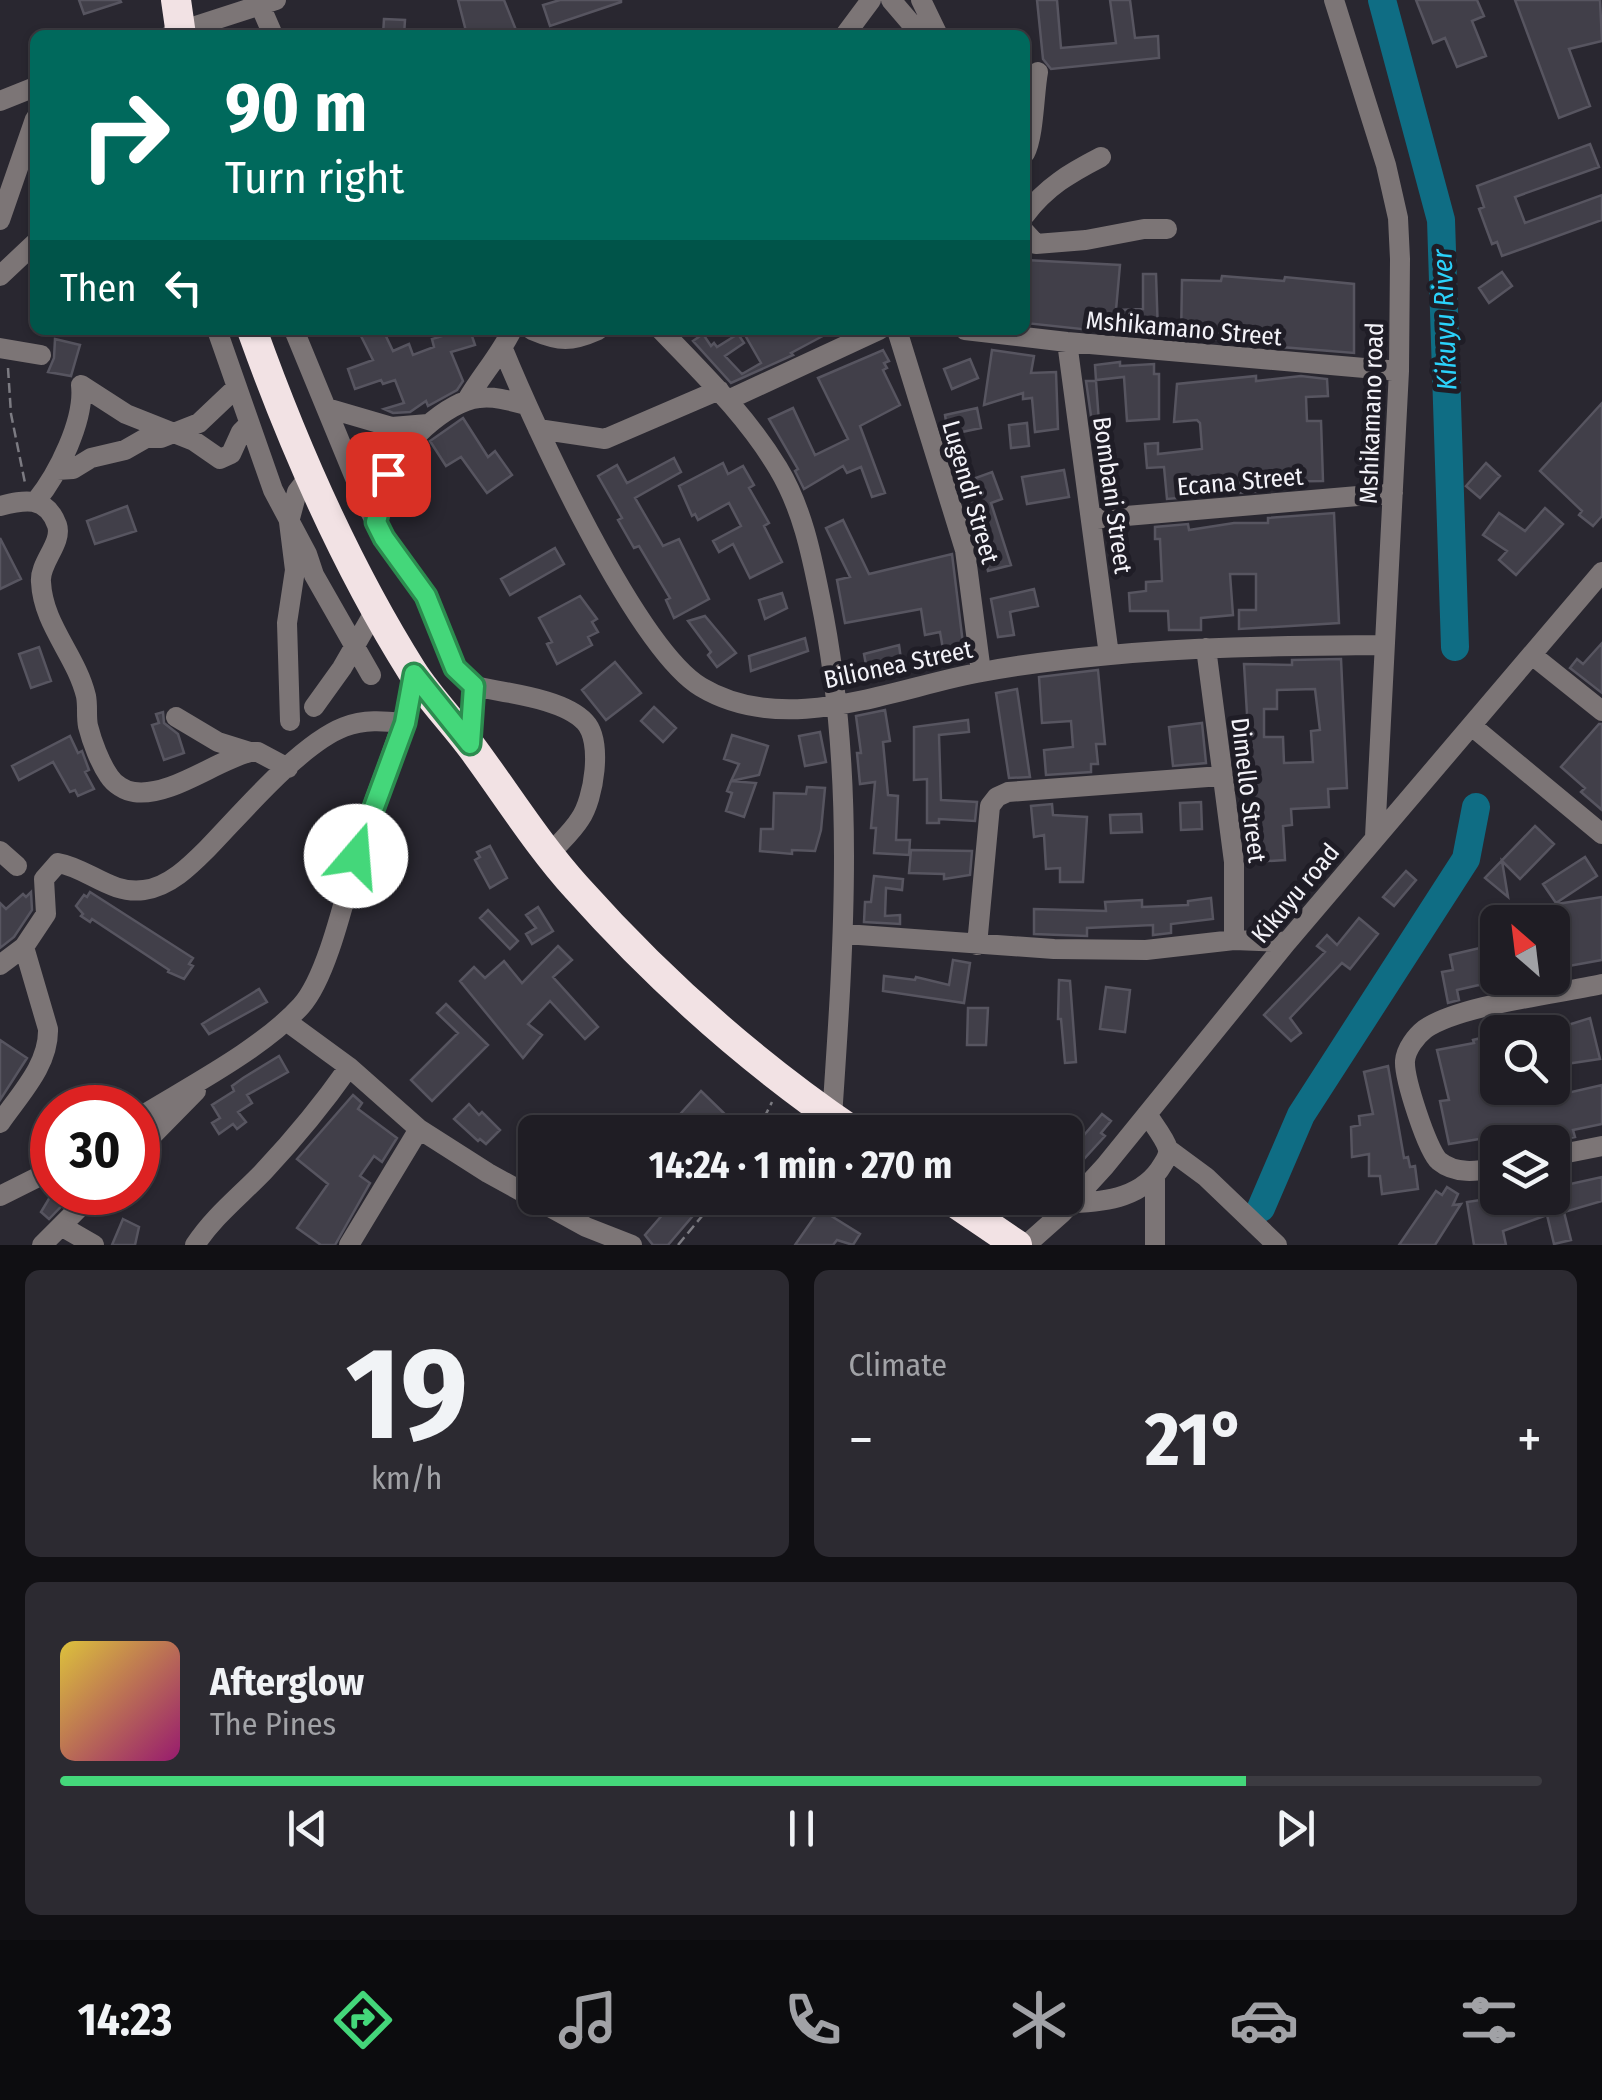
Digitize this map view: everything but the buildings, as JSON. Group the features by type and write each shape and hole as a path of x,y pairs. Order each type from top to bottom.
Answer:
{"highway":[{"path":"176,0 177,30"},
{"path":"254,335 311,474 376,608 414,674 577,888 698,1013 781,1082 829,1115"},
{"path":"973,1215 1017,1245"}],"street":[{"path":"849,30 871,0"},
{"path":"891,0 917,30"},
{"path":"921,0 936,30"},
{"name":"Mshikamano road","path":"1334,0 1373,118 1398,218 1399,372 1375,838"},
{"path":"201,30 231,25 271,1 273,30"},
{"path":"1030,144 1038,72"},
{"path":"0,101 30,89"},
{"path":"0,220 30,133"},
{"path":"1030,209 1044,191 1101,157"},
{"path":"1030,237 1036,244 1167,229"},
{"path":"0,276 30,248"},
{"path":"222,335 248,425 289,522 371,676"},
{"path":"296,335 364,500 384,538 426,596 455,668 474,686 567,710 586,722 596,743 582,818 549,854"},
{"path":"550,335 568,340 587,335"},
{"path":"666,335 724,395 780,471 808,537 828,632 844,790 843,1115"},
{"path":"538,429 605,439 868,335"},
{"name":"Lugendi Street","path":"899,335 965,550 982,672"},
{"name":"Mshikamano Street","path":"1007,335 1399,372"},
{"path":"468,400 508,340"},
{"name":"Bilionea Street","path":"508,340 526,404 626,596 681,673 733,703 785,709 838,705 982,672 1108,655 1206,648 1383,644"},
{"name":"Bombani Street","path":"1066,342 1108,655"},
{"path":"3,348 41,354"},
{"path":"36,501 58,470 83,400 81,385 126,414 194,441 220,459 231,454 248,425"},
{"path":"58,470 73,470 91,458 198,423 237,388"},
{"path":"376,522 388,474 428,424 468,400 482,397 526,404"},
{"path":"327,408 392,427 428,424"},
{"path":"290,721 287,623 295,570 289,522 297,492 311,474"},
{"name":"Ecana Street","path":"1091,519 1393,494"},
{"path":"0,506 36,501 44,505 57,526 57,537 40,570 46,614 77,671 87,698 88,724 108,776 117,785 134,792 154,790 184,782 250,752"},
{"name":"Kikuyu road","path":"1083,1190 1287,942 1602,572"},
{"path":"314,707 355,648 376,608"},
{"name":"Dimello Street","path":"1206,648 1234,862 1234,940"},
{"path":"1532,654 1602,711"},
{"path":"160,1104 286,1021 304,1003 319,979 366,826 405,723 414,674"},
{"path":"470,744 474,686"},
{"path":"176,717 218,742 258,752 288,768"},
{"path":"0,964 24,946 46,914 44,879 58,863 120,889 142,891 163,885 196,859 288,768 328,736 371,720 405,723"},
{"path":"1473,727 1602,834"},
{"path":"977,945 990,806 997,797 1008,792 1221,776"},
{"path":"0,851 17,866"},
{"path":"845,934 977,945 1146,950 1234,940 1287,942"},
{"path":"0,1123 36,1072 49,1042 24,946"},
{"path":"1480,1171 1454,1170 1438,1160 1425,1141 1405,1062 1410,1046 1422,1031 1450,1016 1602,984"},
{"path":"286,1021 349,1068 419,1129 504,1182 626,1244"},
{"path":"160,1128 223,1065"},
{"path":"195,1245 210,1223 311,1118 349,1068"},
{"path":"1147,1114 1168,1149 1206,1177 1277,1245"},
{"path":"349,1245 419,1129"},
{"path":"1570,1152 1602,1146"},
{"path":"1083,1203 1126,1196 1155,1177 1168,1149"},
{"path":"1155,1177 1155,1245"},
{"path":"0,1196 30,1181"},
{"path":"42,1245 72,1215"},
{"name":"Kikuyu road","path":"1026,1245 1059,1215"},
{"path":"61,1226 94,1245"}],"path":[{"path":"3,348 22,475 36,501"},
{"path":"766,1115 781,1082"},
{"path":"678,1245 703,1215"}],"waterway":[{"name":"Kikuyu River","path":"1382,0 1441,220 1455,647"},
{"name":"Kikuyu River","path":"1261,1208 1301,1115 1466,859 1476,807"}],"route":[{"path":"356,856 405,723 414,674 470,744 474,686 455,668 426,596 376,522 388,474"}]}
